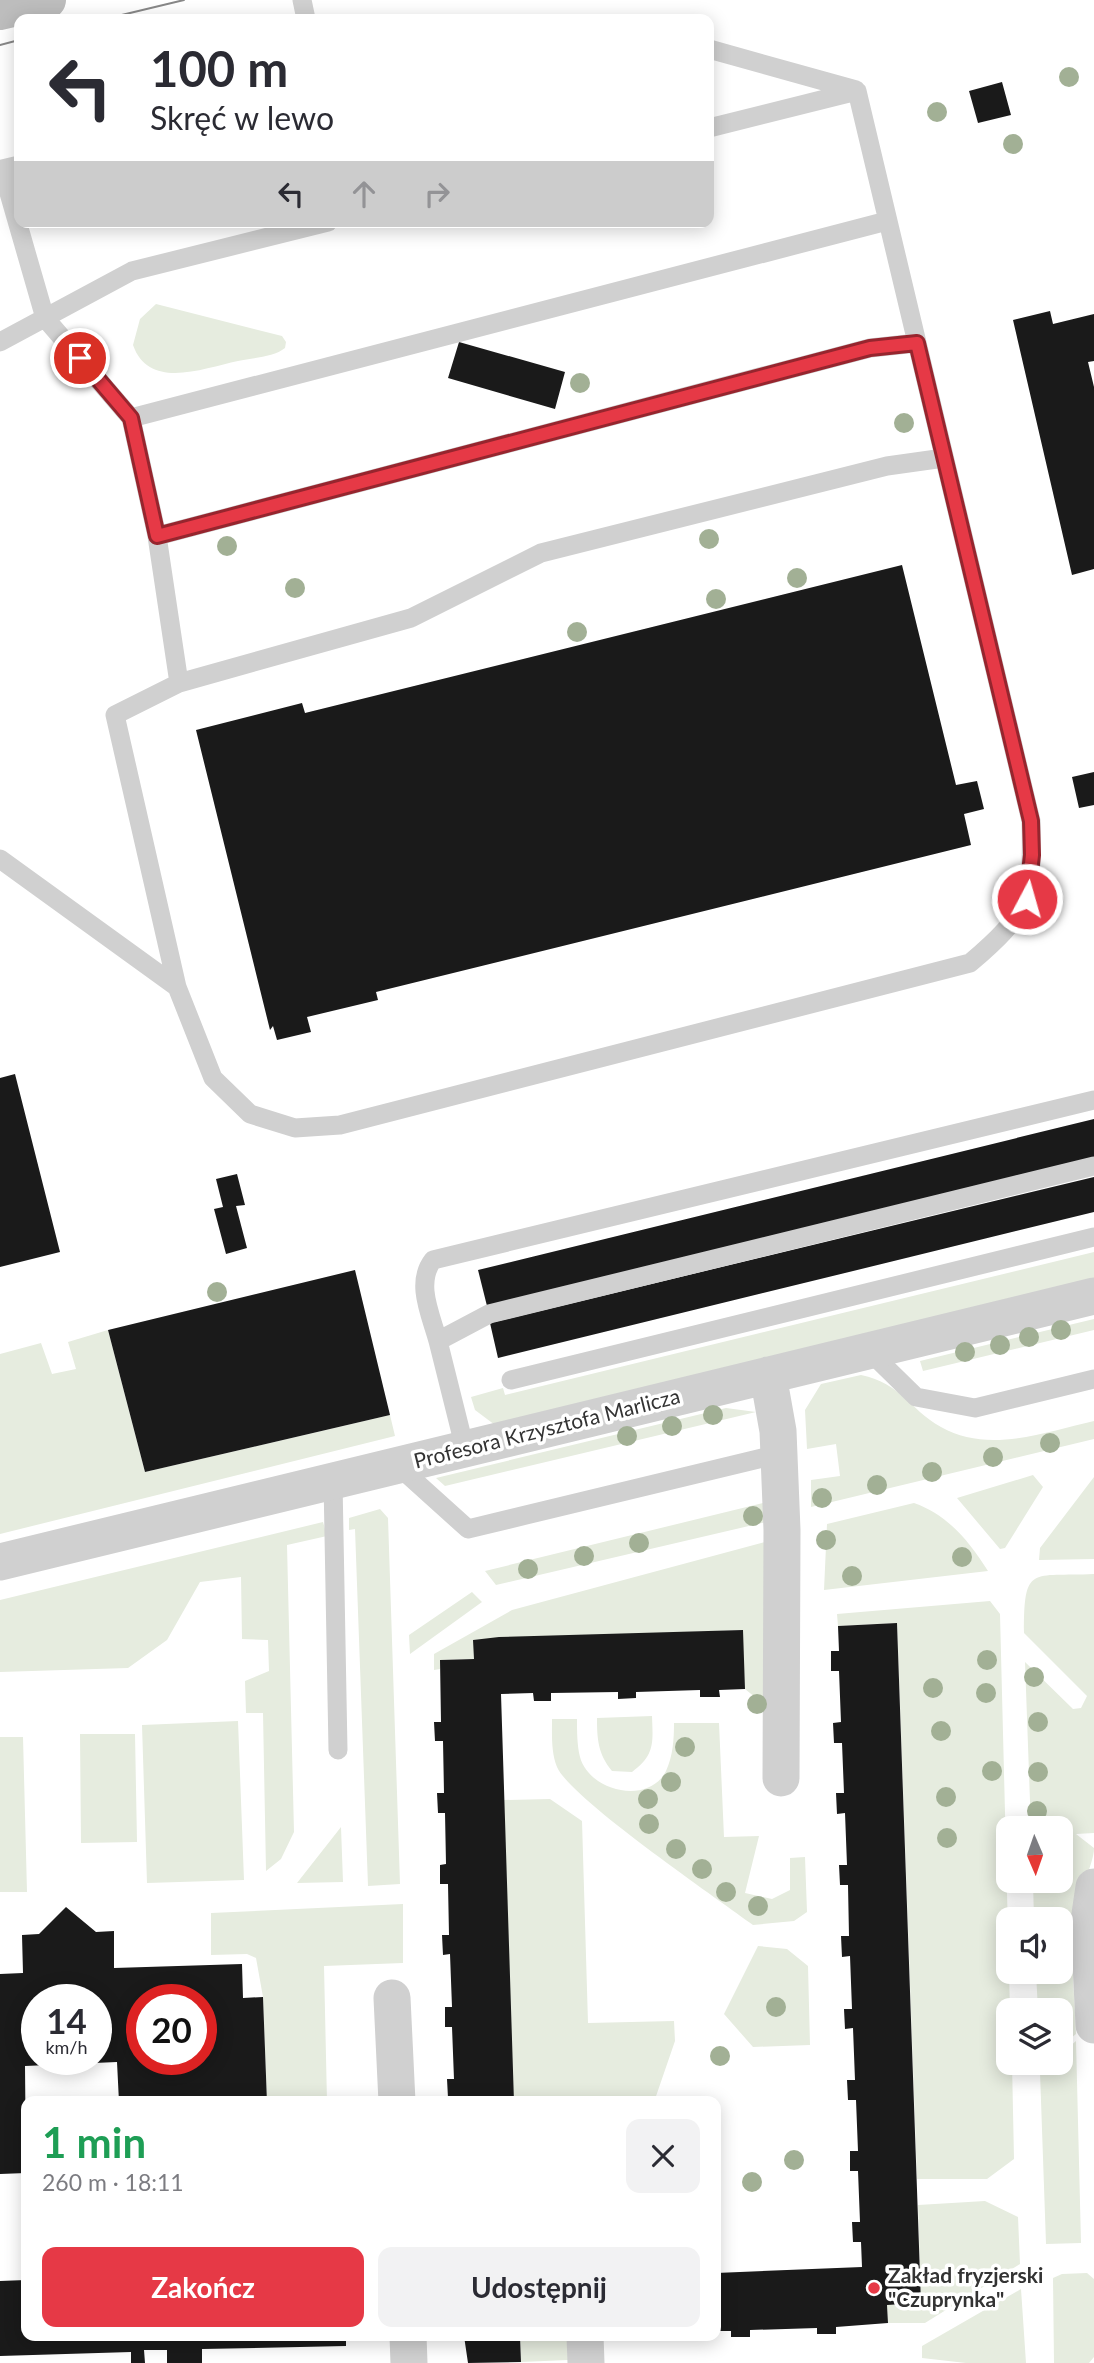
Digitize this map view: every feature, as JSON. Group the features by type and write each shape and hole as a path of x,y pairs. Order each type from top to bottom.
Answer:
{"street":[{"path":"0,11 47,0"},
{"name":"Profesora Krzysztofa Marlicza","path":"0,1562 1094,1296"},
{"path":"768,1375 779,1454 780,1778"},
{"path":"1094,1887 1089,1922 1094,2025"},
{"path":"392,1997 397,2096"},
{"path":"408,2341 409,2363"},
{"path":"585,2341 586,2363"}],"lane":[{"path":"714,50 857,91"},
{"path":"714,127 857,91"},
{"path":"857,91 1031,821 1032,855 1027,899 1007,932 970,963 340,1125 295,1128 250,1114 213,1078 177,987 115,715 179,682 411,618 541,553 887,466 944,458"},
{"path":"14,166 2,169 14,211"},
{"path":"131,418 887,221"},
{"path":"19,228 45,318 131,418 157,536 179,682"},
{"path":"0,342 132,271 304,228"},
{"path":"157,536 870,348 917,343"},
{"path":"0,859 177,987"},
{"path":"465,1449 424,1286 425,1271 433,1260 1094,1100"},
{"path":"438,1341 489,1314 1094,1166"},
{"path":"511,1380 1094,1237"},
{"path":"868,1350 916,1397 975,1408 1094,1379"},
{"path":"397,1465 468,1529 779,1454"},
{"path":"333,1481 338,1750"}],"shaded area":[{"path":"156,304 282,336 286,342 285,348 269,355 194,371 164,372 151,368 141,359 133,345 140,319"},
{"path":"1094,1252 1094,1281 495,1425 475,1410 471,1397 503,1388 505,1395"},
{"path":"1094,1319 1094,1330 923,1371 920,1361"},
{"path":"108,1330 145,1472 390,1415 395,1436 0,1534 0,1354 41,1343 52,1374 76,1369 68,1342"},
{"path":"861,1375 896,1390 930,1420 959,1435 997,1440 1017,1438 1094,1421 1094,1439 811,1507 811,1480 840,1476 836,1444 807,1449 805,1410 821,1384"},
{"path":"726,1408 756,1412 445,1486 436,1478"},
{"path":"1033,1475 1043,1487 1005,1548 1000,1549 957,1498"},
{"path":"1094,1477 1094,1559 1039,1560 1040,1548"},
{"path":"767,1502 766,1522 496,1585 485,1571"},
{"path":"914,1503 937,1514 957,1530 988,1571 824,1590 827,1524"},
{"path":"380,1509 388,1518 400,1884 368,1886 355,1529 349,1530 349,1518"},
{"path":"323,1522 327,1536 287,1545 294,1832 281,1859 266,1871 263,1713 246,1713 245,1681 269,1671 268,1640 242,1639 241,1577 200,1582 167,1640 128,1668 0,1672 0,1600"},
{"path":"765,1542 772,1711 745,1689 742,1630 474,1640 474,1659 440,1660 440,1669 434,1670 434,1654 512,1610"},
{"path":"1094,1574 1094,1833 1076,1834 1094,1848 1073,1920 1073,1907 1034,1907 1033,1894 1073,1894 1073,1816 1031,1816 1025,1662 1073,1709 1081,1708 1087,1696 1024,1633 1026,1595 1030,1585 1035,1579 1056,1575"},
{"path":"472,1592 482,1602 410,1654 409,1635"},
{"path":"990,1601 1000,1614 1005,1816 996,1816 996,1894 1007,1894 1007,1907 996,1907 996,1984 1009,1984 1010,1998 996,1998 996,2075 1012,2075 1014,2159 987,2179 917,2179 897,1623 838,1626 837,1614"},
{"path":"652,1716 651,1748 645,1760 632,1772 612,1771 599,1746 597,1718"},
{"path":"552,1719 577,1719 579,1752 586,1769 606,1786 633,1791 658,1782 666,1771 673,1747 674,1723 719,1723 724,1837 759,1836 745,1893 772,1899 790,1890 790,1858 805,1857 807,1912 794,1921 753,1925 647,1848 568,1782 555,1761"},
{"path":"238,1721 244,1880 147,1883 142,1725"},
{"path":"80,1734 135,1734 137,1842 81,1843"},
{"path":"0,1737 23,1737 27,1892 0,1892"},
{"path":"550,1799 582,1821 588,2023 674,2021 675,2041 656,2096 513,2096 504,1800"},
{"path":"341,1827 343,1882 297,1883"},
{"path":"403,1904 403,1963 324,1966 327,2096 267,2096 263,1997 256,1958 247,1954 211,1955 211,1913"},
{"path":"758,1946 787,1949 808,1966 810,2045 753,2047 724,2014"},
{"path":"1073,1981 1076,2034 1073,2036 1073,1998 1037,1998 1037,1984 1073,1984"},
{"path":"1076,2041 1081,2243 1046,2244 1040,2075 1073,2075 1073,2044"},
{"path":"985,2201 1018,2217 1020,2264 925,2323 888,2323 887,2305 921,2303 918,2205"},
{"path":"1087,2273 1094,2279 1094,2357 1089,2363 1054,2363 1053,2278 1062,2274"},
{"path":"1021,2289 1026,2363 966,2363 922,2358 922,2346"},
{"path":"520,2341 567,2341 568,2360 521,2362"}],"building":[{"path":"1002,82 1011,115 978,123 969,91"},
{"path":"1050,311 1053,324 1094,314 1094,361 1088,362 1094,387 1094,569 1072,575 1013,320"},
{"path":"459,342 565,372 555,409 448,378"},
{"path":"902,565 956,785 977,781 984,809 964,814 971,845 376,992 378,1000 307,1017 311,1032 277,1040 273,1026 270,1030 196,730 302,703 305,713"},
{"path":"1094,772 1094,805 1079,808 1072,777"},
{"path":"15,1074 60,1252 0,1267 0,1078"},
{"path":"1094,1119 1094,1157 487,1306 478,1270"},
{"path":"237,1174 245,1205 236,1206 247,1248 226,1254 214,1209 223,1207 216,1179"},
{"path":"1094,1177 1094,1212 498,1358 490,1323"},
{"path":"355,1270 390,1415 145,1472 108,1330"},
{"path":"897,1623 921,2303 887,2305 888,2323 836,2327 836,2334 817,2334 817,2328 750,2330 750,2337 731,2337 731,2331 721,2331 721,2273 862,2267 861,2242 853,2242 852,2222 860,2222 858,2171 850,2171 850,2151 858,2151 856,2100 848,2100 847,2080 855,2080 853,2028 845,2029 844,2009 852,2009 850,1956 842,1957 841,1936 849,1936 848,1885 840,1885 839,1865 847,1865 845,1813 837,1814 836,1793 844,1793 842,1743 834,1743 833,1723 841,1722 839,1671 831,1671 831,1651 839,1651 838,1626"},
{"path":"743,1630 745,1689 719,1690 720,1697 700,1697 700,1690 636,1692 636,1698 618,1699 618,1692 551,1693 551,1701 534,1701 533,1693 501,1694 514,2096 448,2096 447,2079 454,2079 452,2027 445,2027 445,2007 452,2007 450,1954 443,1955 442,1935 449,1935 448,1884 440,1884 440,1865 446,1864 445,1813 438,1813 437,1793 444,1793 443,1741 435,1741 434,1722 441,1722 440,1660 474,1659 473,1640"},
{"path":"66,1907 96,1932 114,1931 114,1968 242,1964 243,1998 263,1997 267,2096 119,2096 117,2062 112,2062 112,1984 21,1984 21,2075 25,2075 25,2096 21,2096 21,2173 0,2174 0,1974 23,1973 22,1935 39,1934"},
{"path":"21,2280 21,2341 346,2341 346,2346 202,2349 202,2363 167,2363 167,2350 144,2350 145,2363 131,2363 131,2352 0,2356 0,2281"},
{"path":"465,2341 520,2341 521,2362 468,2363"}],"tram line":[{"path":"126,14 184,0"},
{"path":"0,45 14,41"}],"place":[{"name":"Zakład fryzjerski \"Czuprynka\"","path":"874,2288"}],"route":[{"path":"80,358 131,418 157,536 870,348 917,343 1031,821 1032,855 1027,899"}]}
